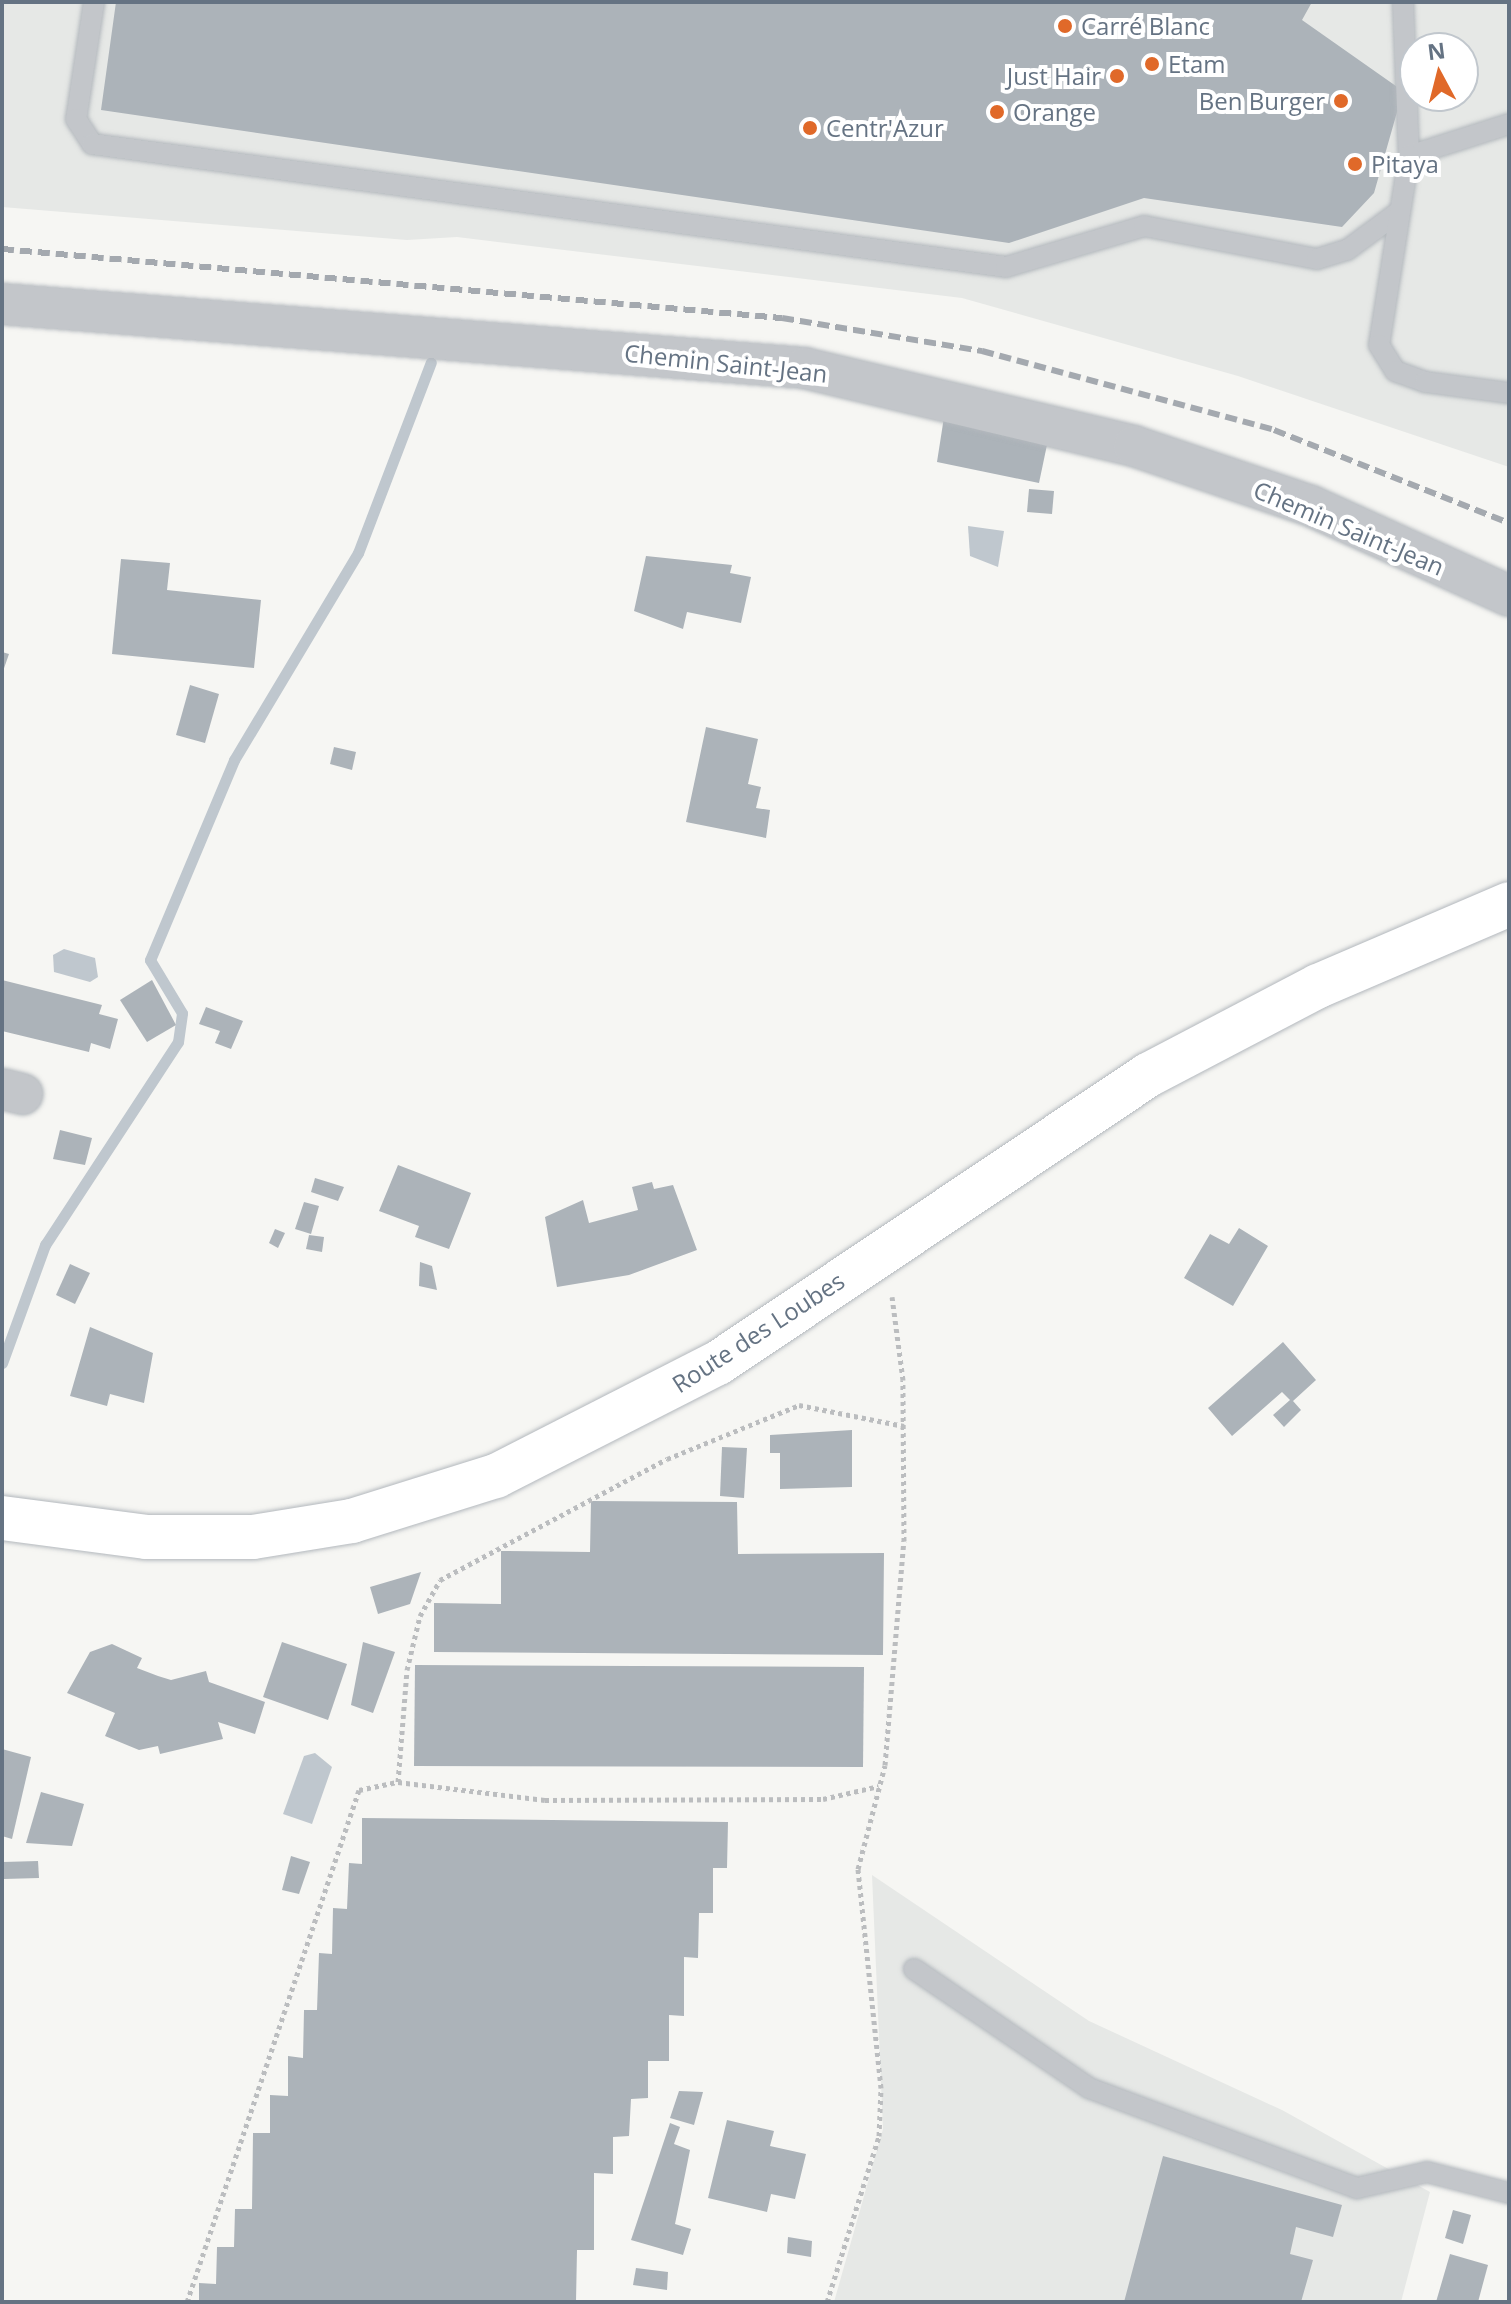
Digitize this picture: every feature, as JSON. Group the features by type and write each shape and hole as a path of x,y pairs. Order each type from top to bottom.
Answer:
{"main road":[{"name":"Route des Loubes","path":"3,1525 146,1537 253,1537 431,1500 596,1429 718,1363 885,1248 1148,1075 1405,946 1509,904"},
{"name":"Route des Loubes","path":"1405,946 1509,929"}],"street":[{"name":"Chemin Saint-Jean","path":"2,304 804,368 1134,446 1311,506 1509,596"}],"lane":[{"path":"94,2 76,119 92,144 1006,267 1144,226 1317,259 1347,250 1400,211"},
{"path":"1403,2 1409,156 1379,345 1395,371 1425,382 1509,393"},
{"path":"1409,156 1509,124"},
{"path":"914,1969 1104,2094 1357,2188 1427,2172 1509,2193"}],"path":[{"path":"827,2302 879,2136 881,2088 858,1869 879,1786 897,1657 904,1426 885,1248"},
{"path":"398,1782 407,1670 420,1616 440,1580 667,1459 799,1405 904,1426"},
{"path":"187,2302 359,1790 398,1782 545,1800 823,1799 879,1786"}],"shaded area":[{"path":"2,2 1509,2 1509,467 1238,376 962,298 457,237 407,240 2,207"},
{"path":"968,526 1004,531 998,567 970,556"},
{"path":"64,949 95,958 98,977 90,982 54,972 53,955"},
{"path":"315,1753 332,1767 312,1824 283,1814 304,1756"},
{"path":"872,1875 1089,2021 1282,2110 1430,2192 1401,2302 834,2302 883,2129"}],"building":[{"name":"Centr'Azur","path":"116,2 1312,2 1302,20 1399,88 1399,105 1374,193 1342,227 1144,198 1009,243 101,110"},
{"path":"944,417 1048,440 1039,483 937,462"},
{"path":"1029,489 1054,491 1052,514 1027,512"},
{"path":"646,556 732,565 730,573 751,577 741,623 687,612 683,629 634,611"},
{"path":"121,559 170,563 167,590 261,600 254,668 112,654"},
{"path":"2,652 9,654 2,674"},
{"path":"190,685 219,694 205,743 176,735"},
{"path":"706,727 758,739 748,784 761,787 756,808 770,810 766,838 686,822"},
{"path":"334,747 356,752 352,770 330,764"},
{"path":"2,980 102,1005 99,1014 118,1019 110,1049 91,1043 89,1052 2,1031"},
{"path":"152,980 176,1025 147,1042 120,1000"},
{"path":"206,1007 243,1021 231,1049 215,1043 220,1031 199,1024"},
{"path":"60,1130 92,1138 85,1165 53,1159"},
{"path":"398,1165 471,1193 449,1249 415,1237 419,1226 379,1211"},
{"path":"315,1178 344,1187 338,1201 311,1192"},
{"path":"652,1182 654,1189 673,1185 697,1250 629,1275 557,1287 545,1217 583,1200 589,1223 638,1210 632,1187"},
{"path":"304,1202 319,1206 311,1234 295,1229"},
{"path":"1239,1228 1268,1246 1233,1306 1184,1278 1210,1234 1229,1244"},
{"path":"275,1229 285,1233 278,1248 269,1243"},
{"path":"309,1235 324,1237 322,1252 306,1249"},
{"path":"420,1262 432,1266 437,1290 419,1286"},
{"path":"70,1264 90,1273 75,1304 56,1295"},
{"path":"90,1327 153,1353 144,1403 110,1394 107,1406 70,1396"},
{"path":"1283,1342 1316,1380 1293,1401 1301,1410 1284,1427 1273,1415 1290,1400 1282,1392 1232,1436 1208,1408"},
{"path":"852,1430 852,1487 780,1489 780,1453 770,1453 770,1435"},
{"path":"722,1447 747,1448 744,1498 720,1496"},
{"path":"591,1501 737,1502 738,1554 884,1553 883,1655 434,1652 434,1603 501,1604 501,1551 590,1552"},
{"path":"421,1572 410,1604 378,1614 370,1587"},
{"path":"282,1642 347,1664 328,1720 263,1697"},
{"path":"363,1642 395,1652 373,1713 351,1705"},
{"path":"112,1644 142,1658 137,1668 158,1676 171,1680 206,1671 209,1682 265,1702 255,1734 218,1722 223,1739 160,1754 158,1746 139,1750 105,1736 115,1713 67,1693 90,1652"},
{"path":"415,1665 864,1667 863,1767 414,1766"},
{"path":"2,1749 31,1757 12,1839 2,1836"},
{"path":"41,1792 84,1804 72,1846 26,1843"},
{"path":"362,1818 728,1822 727,1868 713,1868 713,1913 699,1913 698,1958 684,1957 684,2016 669,2015 669,2061 648,2061 648,2098 631,2099 629,2136 613,2137 613,2174 594,2173 594,2250 577,2250 576,2302 199,2302 199,2283 216,2284 217,2247 234,2247 235,2209 252,2209 253,2133 270,2133 270,2095 288,2096 288,2056 303,2058 304,2010 317,2010 319,1953 332,1954 333,1908 347,1909 349,1863 362,1864"},
{"path":"291,1856 310,1862 299,1894 282,1890"},
{"path":"38,1861 39,1878 4,1879 3,1862"},
{"path":"679,2091 703,2092 694,2125 670,2118"},
{"path":"727,2120 774,2131 770,2146 806,2154 795,2199 771,2194 767,2212 708,2198"},
{"path":"670,2123 680,2127 674,2144 690,2150 675,2224 691,2229 683,2255 631,2240"},
{"path":"1163,2156 1342,2205 1333,2237 1296,2227 1290,2254 1313,2260 1301,2302 1124,2302"},
{"path":"1453,2210 1471,2215 1463,2244 1445,2238"},
{"path":"788,2237 812,2241 811,2257 787,2253"},
{"path":"1450,2254 1488,2265 1478,2302 1436,2302"},
{"path":"636,2268 668,2272 667,2290 633,2285"}],"waterway":[{"path":"2,1363 45,1245 178,1042 182,1013 150,960 234,760 358,553 431,362"}],"railway":[{"path":"2,249 782,318 982,351 1274,430 1509,523"}],"place":[{"name":"Carré Blanc","path":"1065,26"},
{"name":"Etam","path":"1152,64"},
{"name":"Just Hair","path":"1117,76"},
{"name":"Ben Burger","path":"1341,101"},
{"name":"Orange","path":"997,112"},
{"name":"Centr'Azur","path":"810,128"},
{"name":"Pitaya","path":"1355,164"}]}
